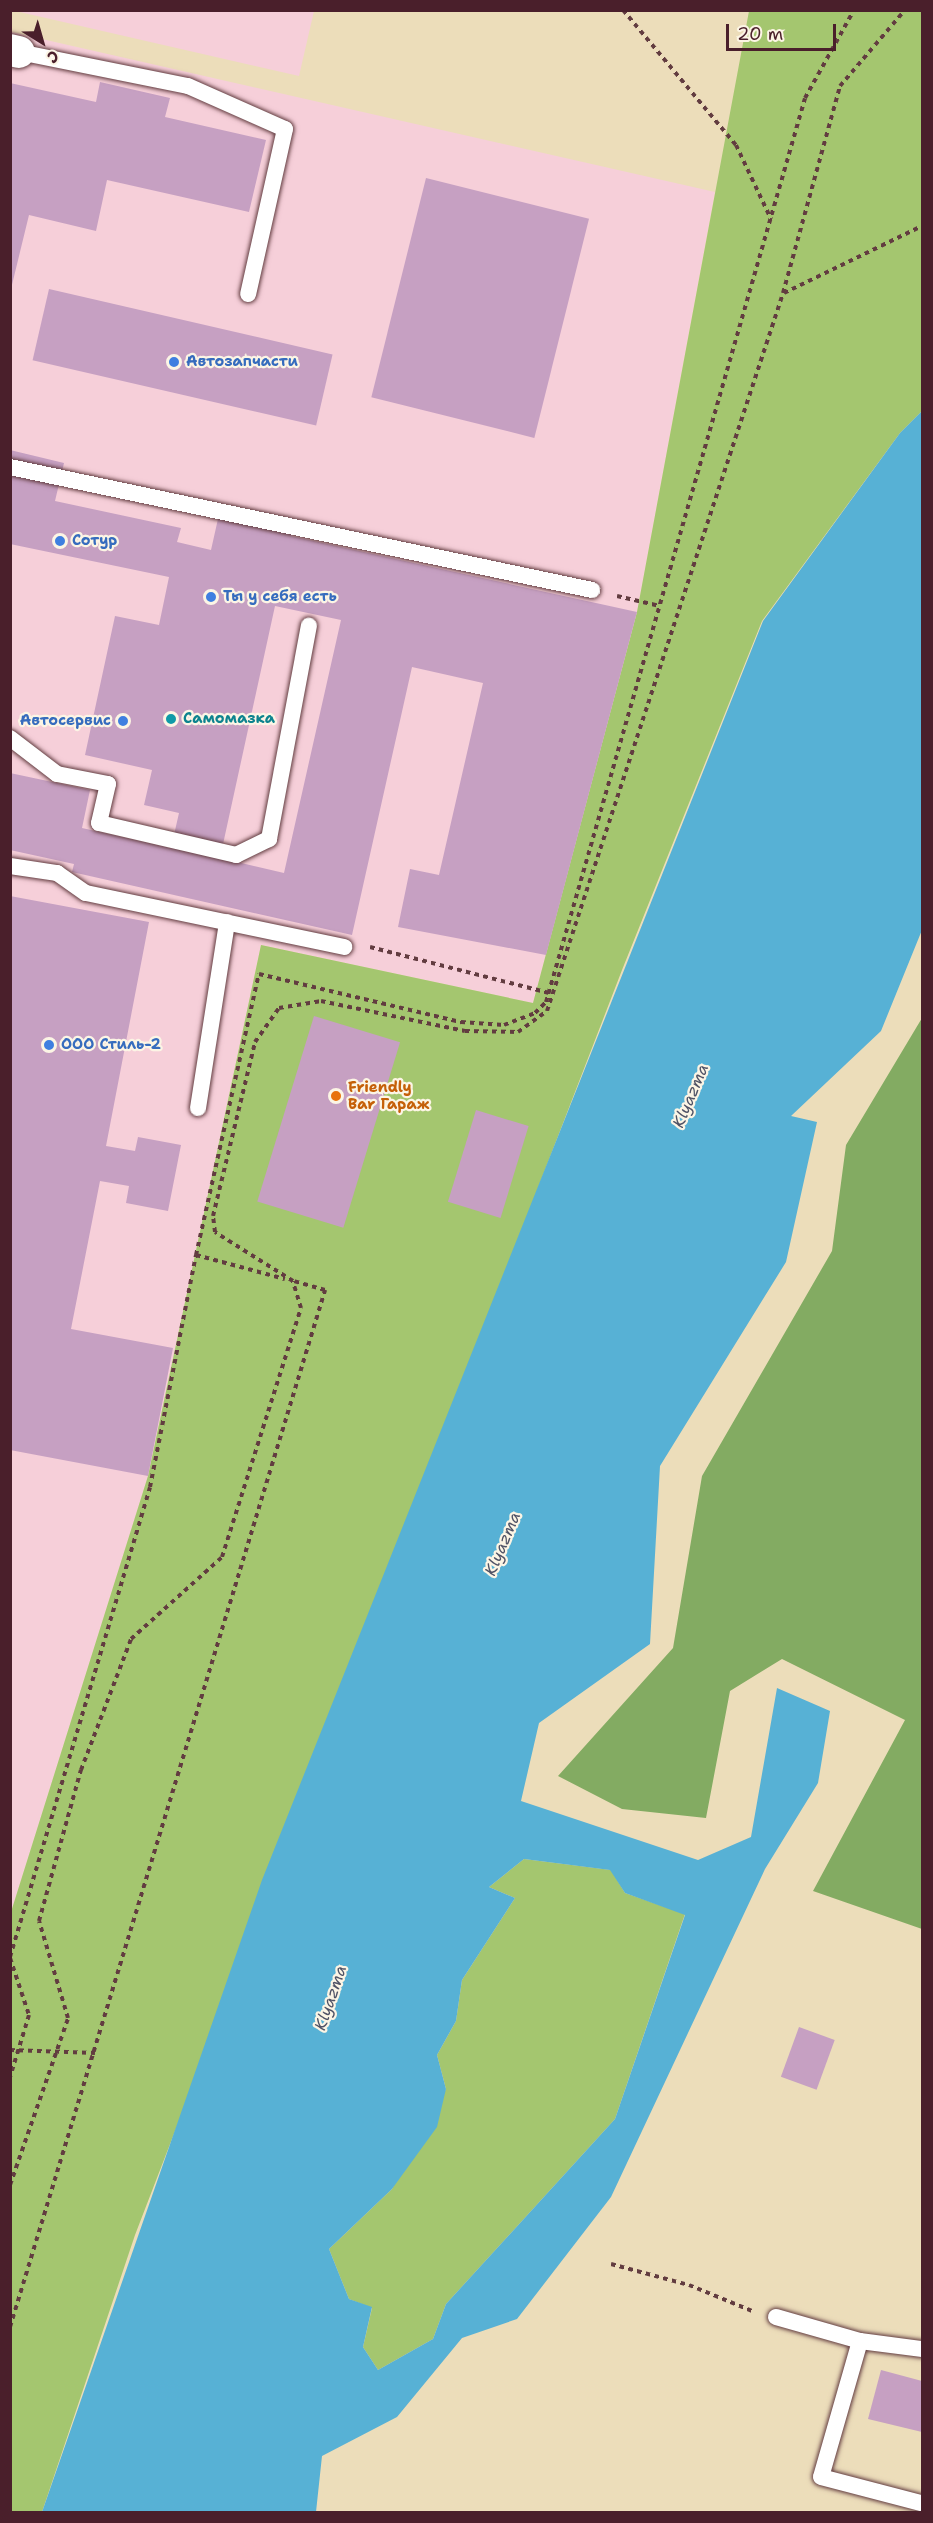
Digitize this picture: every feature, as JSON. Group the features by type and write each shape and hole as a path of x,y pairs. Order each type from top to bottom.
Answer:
{"lane":[{"path":"15,51 188,86 285,129 248,294"},
{"path":"10,467 592,590"},
{"path":"10,738 57,774 108,784 99,823 236,855 269,839 309,626"},
{"path":"10,866 57,873 86,893 344,947"},
{"path":"198,1108 227,922"},
{"path":"776,2317 860,2341 922,2349"},
{"path":"860,2341 821,2477 921,2503"}],"path":[{"path":"623,10 736,145 771,219"},
{"path":"10,2077 29,2014 10,1958 150,1487 196,1255 259,974 461,1022 504,1025 535,1013 549,993 806,98 854,10"},
{"path":"10,2185 68,2018 39,1921 81,1770 131,1639 222,1557 301,1308 293,1281 215,1232 213,1216 255,1042 279,1008 321,1001 465,1031 518,1032 547,1011 783,293 840,86 905,10"},
{"path":"783,293 922,226"},
{"path":"592,590 660,606"},
{"path":"367,946 549,993"},
{"path":"10,2327 326,1290 196,1255"},
{"path":"10,2050 95,2053"},
{"path":"611,2264 776,2317"}],"shaded area":[{"path":"11,10 314,10 314,11 299,76"},
{"path":"11,32 715,192 637,612 533,1003 261,945 148,1476 11,1912"}],"green space":[{"path":"749,11 922,11 922,411 900,433 762,621 622,970 135,2235 42,2512 11,2512 11,1912 148,1476 261,945 533,1003 637,612"},
{"path":"922,1018 922,1929 813,1891 905,1720 782,1659 730,1691 706,1818 622,1809 558,1776 673,1648 702,1476 832,1251 846,1145"},
{"path":"524,1859 611,1870 625,1893 685,1914 615,2119 446,2304 433,2339 378,2370 363,2347 372,2308 349,2299 329,2249 392,2189 446,2089 437,2055 456,2021 462,1980 515,1898 489,1887"}],"water":[{"name":"Klyazma","path":"922,411 922,930 881,1031 791,1116 817,1122 786,1262 660,1466 650,1644 539,1723 521,1801 698,1860 751,1837 777,1688 830,1711 818,1783 765,1869 611,2197 517,2319 462,2338 397,2417 322,2456 316,2512 42,2512 262,1880 763,621 900,433","holes":["524,1859 610,1870 625,1893 685,1915 615,2119 446,2304 433,2339 378,2370 363,2347 372,2307 349,2299 329,2249 392,2189 437,2127 446,2089 437,2055 456,2021 462,1980 515,1898 489,1887"]}],"building":[{"path":"100,82 170,98 165,117 266,140 249,212 107,180 96,231 29,215 10,293 10,83 96,102"},
{"path":"426,178 589,219 534,438 371,397"},
{"path":"49,289 333,354 316,426 33,360"},
{"name":"Самомазка","path":"10,450 64,463 55,501 181,528 177,542 211,550 220,510 293,526 291,536 637,612 546,955 398,927 410,869 439,875 483,683 412,667 352,935 72,872 74,864 10,850 10,773 90,790 82,828 171,848 179,813 144,805 152,770 85,755 115,616 159,625 169,577 10,544","holes":["275,606 341,620 284,873 220,858"]},
{"path":"10,896 149,922 106,1146 135,1151 138,1137 181,1145 168,1211 126,1203 129,1186 100,1181 71,1329 173,1348 148,1476 10,1450"},
{"name":"Friendly Bar Гараж","path":"314,1016 400,1042 343,1228 257,1202"},
{"path":"476,1110 529,1126 501,1218 448,1202"},
{"path":"799,2027 835,2040 817,2090 781,2077"},
{"path":"881,2370 922,2381 922,2432 868,2419"}],"place":[{"name":"Автозапчасти","path":"174,362"},
{"name":"Сотур","path":"60,541"},
{"name":"Ты у себя есть","path":"211,597"},
{"name":"Самомазка","path":"171,719"},
{"name":"Автосервис","path":"123,721"},
{"name":"ООО Стиль-2","path":"49,1045"},
{"name":"Friendly Bar Гараж","path":"336,1096"}]}
